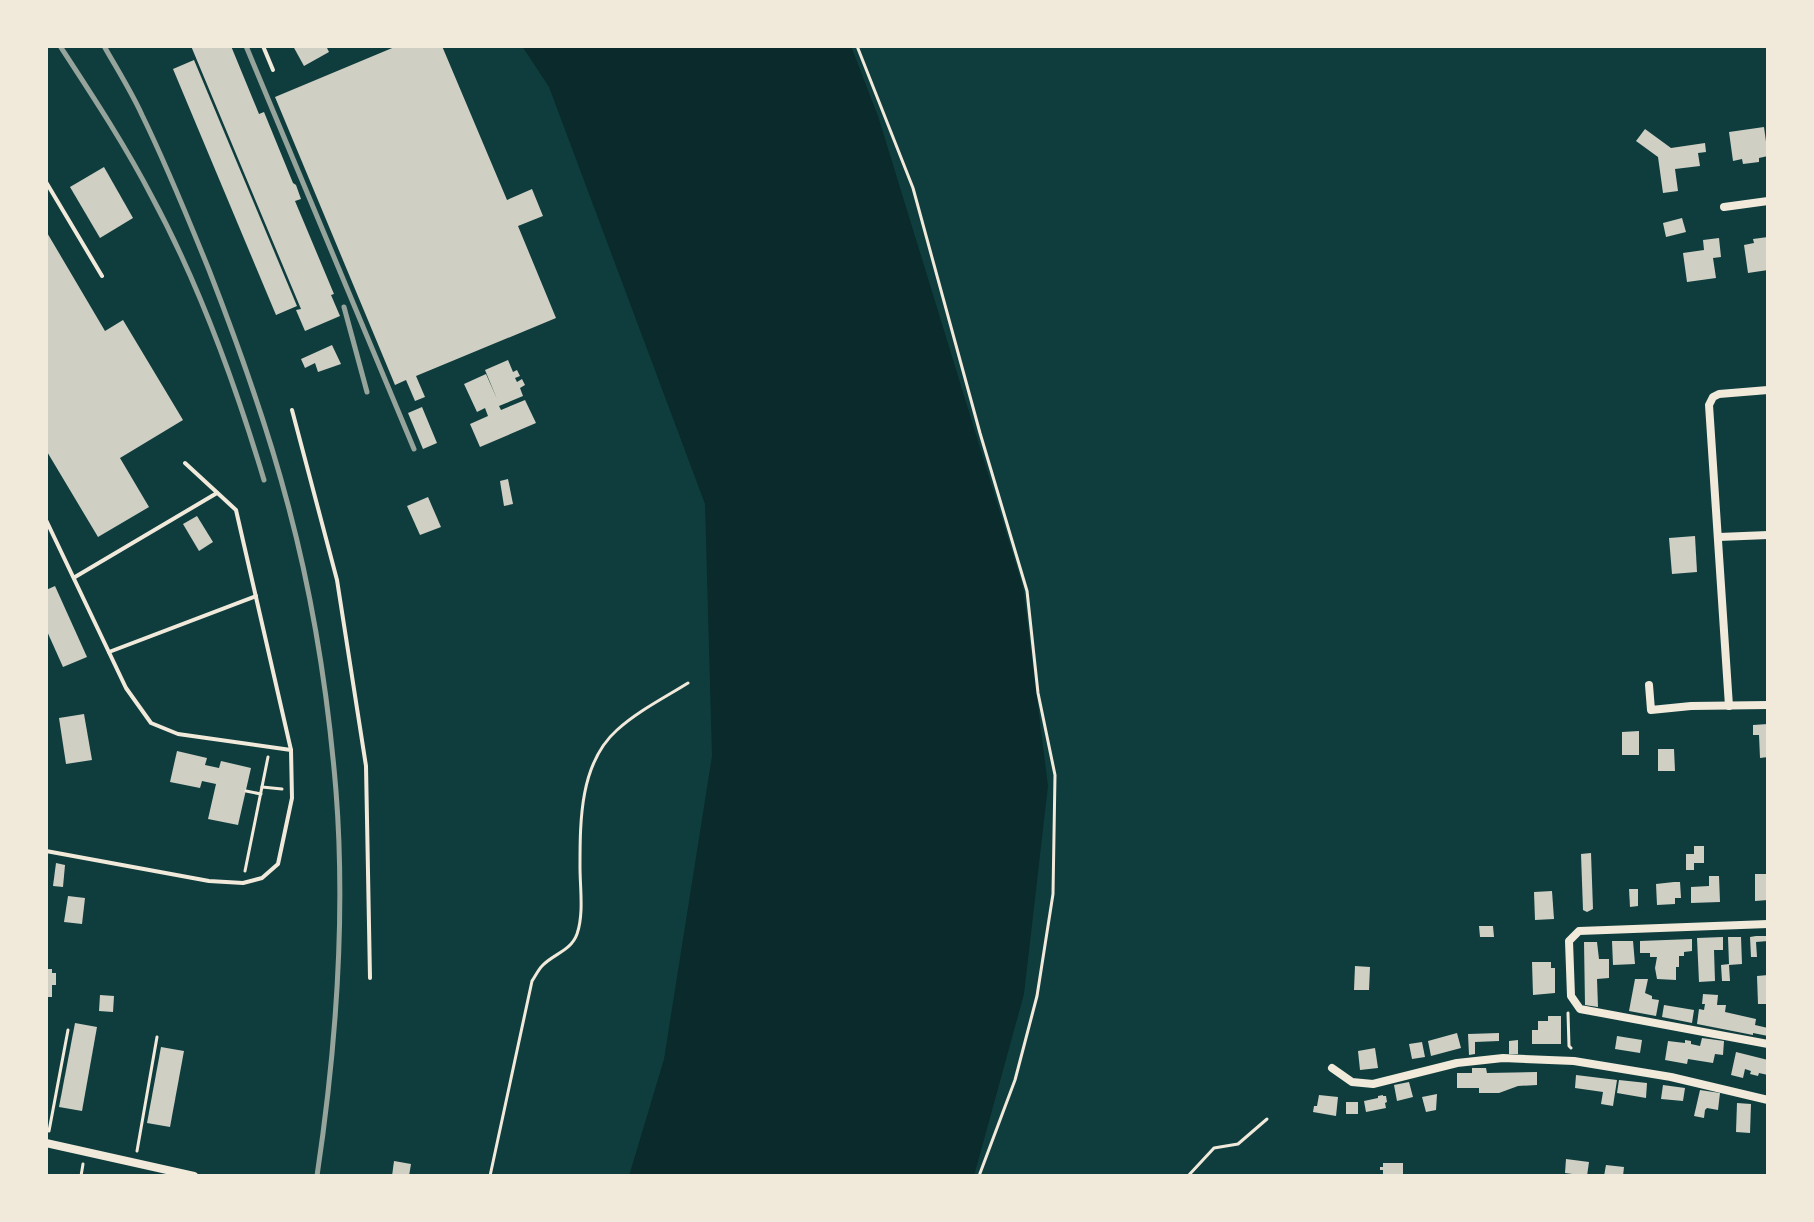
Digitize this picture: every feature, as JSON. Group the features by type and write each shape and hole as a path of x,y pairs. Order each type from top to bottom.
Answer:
{"street":[{"path":"1724,207 1768,201"},
{"path":"1729,706 1709,405 1713,397 1719,394 1768,390"},
{"path":"1719,537 1768,535"},
{"path":"1649,685 1651,710 1768,705"},
{"path":"1768,924 1579,931 1569,941 1571,996 1580,1009 1768,1044"},
{"path":"1332,1068 1352,1082 1373,1084 1457,1063 1503,1058 1574,1061 1671,1077 1768,1100"},
{"path":"47,1143 190,1175"}],"lane":[{"path":"263,46 273,70"},
{"path":"46,182 102,276"},
{"path":"292,410 337,580 366,766 370,978"},
{"path":"46,851 209,881 243,883 262,878 278,864 292,798 291,750 256,596 236,510 185,463"},
{"path":"75,577 218,493"},
{"path":"46,520 126,688 151,723 178,734 291,750"},
{"path":"109,652 256,596"}],"path":[{"path":"857,46 913,188 1027,591 1038,693 1055,775 1053,894 1037,996 1015,1080 979,1176"},
{"path":"490,1176 532,981 542,965 566,950 576,936 580,920 580,837 588,773 599,750 614,732 688,683"},
{"path":"243,883 270,747"},
{"path":"262,787 292,791"},
{"path":"246,791 261,794"},
{"path":"1571,996 1568,1006 1569,1046 1577,1052 1574,1061"},
{"path":"47,1143 68,1030"},
{"path":"135,1163 157,1037"},
{"path":"1188,1176 1214,1148 1238,1144 1267,1119"}],"water":[{"path":"522,46 851,46 878,116 1023,587 1048,786 1024,994 974,1176 629,1176 664,1059 712,756 705,504 549,87"}],"building":[{"path":"191,46 231,46 259,114 264,112 296,185 301,199 295,201 334,294 331,295 340,316 305,331 296,310 301,309"},
{"path":"293,46 326,46 329,52 304,66"},
{"path":"397,46 442,46 507,200 532,189 543,216 518,226 556,318 416,376 425,397 415,401 406,380 395,385 275,97"},
{"path":"194,60 297,306 276,315 173,69"},
{"path":"1764,127 1768,156 1759,158 1759,162 1743,164 1742,159 1733,161 1729,132"},
{"path":"1645,129 1671,148 1705,143 1706,152 1698,153 1700,166 1675,169 1678,191 1663,193 1658,157 1636,141"},
{"path":"104,167 133,218 100,238 70,187"},
{"path":"1682,218 1686,232 1666,237 1663,223"},
{"path":"46,231 105,331 123,320 183,420 120,458 149,507 98,537 46,450"},
{"path":"1768,237 1768,270 1748,273 1744,245 1754,243 1753,239"},
{"path":"1719,238 1721,257 1713,258 1716,278 1687,282 1683,253 1704,250 1703,240"},
{"path":"332,345 341,364 318,372 315,363 305,368 301,359"},
{"path":"508,360 513,372 517,370 520,376 515,378 517,382 522,379 525,385 520,388 523,396 499,406 501,410 525,400 536,423 480,447 470,424 488,416 485,408 477,412 464,384 486,374 497,399 485,370"},
{"path":"422,407 437,443 423,449 408,413"},
{"path":"508,479 513,504 504,506 500,481"},
{"path":"428,497 441,527 420,535 407,506"},
{"path":"197,516 213,542 199,551 183,524"},
{"path":"1695,536 1697,572 1672,574 1669,538"},
{"path":"55,586 87,657 63,667 46,629 46,590"},
{"path":"84,714 92,760 66,764 59,718"},
{"path":"1768,724 1768,757 1760,758 1759,735 1753,735 1753,725"},
{"path":"1639,731 1639,755 1622,755 1622,732"},
{"path":"1658,749 1674,749 1675,771 1658,771"},
{"path":"177,751 207,758 205,765 219,768 221,761 251,768 238,825 208,819 216,784 202,781 200,788 170,782"},
{"path":"1694,846 1704,846 1704,863 1694,863 1694,870 1686,870 1686,854 1694,854"},
{"path":"1591,853 1593,909 1587,912 1583,910 1581,854"},
{"path":"56,863 65,865 63,887 53,886"},
{"path":"1755,874 1768,874 1768,900 1755,901"},
{"path":"1709,876 1719,876 1720,902 1691,903 1691,887 1709,886"},
{"path":"1680,882 1681,898 1675,898 1675,904 1657,905 1656,884"},
{"path":"1629,889 1638,889 1638,906 1630,907"},
{"path":"1552,891 1554,919 1535,920 1534,892"},
{"path":"68,896 85,898 82,924 64,922"},
{"path":"1479,926 1493,926 1494,937 1480,937"},
{"path":"1768,936 1768,941 1756,942 1757,957 1751,957 1750,937"},
{"path":"1723,937 1723,950 1714,950 1715,981 1699,982 1697,938"},
{"path":"1728,937 1741,937 1742,964 1729,965 1730,981 1722,981 1721,965 1729,964"},
{"path":"1692,939 1692,951 1679,956 1676,980 1657,979 1657,957 1640,953 1640,941"},
{"path":"1612,941 1633,941 1635,964 1613,965"},
{"path":"1584,942 1597,942 1599,959 1609,959 1609,978 1597,979 1598,1007 1585,1005"},
{"path":"1532,962 1551,962 1551,968 1555,968 1555,993 1533,995"},
{"path":"1355,966 1370,967 1369,990 1354,990"},
{"path":"46,969 56,973 52,997 46,997"},
{"path":"1768,975 1768,1004 1758,1004 1757,976"},
{"path":"1635,979 1648,979 1645,993 1659,1000 1656,1016 1629,1011"},
{"path":"1703,994 1718,995 1717,1005 1726,1005 1725,1012 1756,1019 1755,1025 1768,1028 1768,1036 1697,1024 1699,1009 1704,1010"},
{"path":"100,995 114,996 113,1012 99,1011"},
{"path":"1664,1005 1694,1010 1692,1023 1662,1017"},
{"path":"1548,1016 1561,1016 1561,1044 1532,1044 1532,1030 1538,1030 1538,1021 1548,1021"},
{"path":"75,1023 97,1027 82,1111 59,1107"},
{"path":"1457,1033 1461,1048 1431,1056 1428,1041"},
{"path":"1499,1033 1499,1041 1475,1042 1475,1054 1469,1055 1468,1034"},
{"path":"1617,1036 1642,1040 1640,1053 1615,1049"},
{"path":"1702,1038 1724,1041 1723,1055 1715,1054 1713,1063 1688,1059 1687,1064 1665,1060 1668,1041 1685,1043 1685,1040 1700,1046"},
{"path":"1518,1040 1518,1054 1509,1054 1509,1041"},
{"path":"1422,1042 1425,1057 1412,1059 1409,1044"},
{"path":"161,1047 184,1051 170,1127 147,1123"},
{"path":"1375,1048 1378,1068 1360,1070 1358,1051"},
{"path":"1736,1052 1768,1060 1768,1075 1750,1074 1751,1071 1745,1069 1743,1078 1731,1075"},
{"path":"1472,1068 1486,1068 1487,1073 1537,1072 1537,1085 1518,1086 1499,1093 1479,1093 1479,1088 1457,1088 1457,1073 1472,1073"},
{"path":"1576,1075 1617,1080 1613,1106 1601,1104 1603,1092 1575,1088"},
{"path":"1619,1080 1647,1083 1646,1098 1617,1093"},
{"path":"1409,1082 1413,1097 1397,1101 1394,1085"},
{"path":"1663,1085 1685,1088 1683,1101 1661,1099"},
{"path":"1700,1090 1720,1093 1718,1110 1707,1108 1704,1118 1694,1116"},
{"path":"1437,1094 1436,1110 1426,1112 1422,1097"},
{"path":"1319,1095 1338,1097 1336,1116 1313,1112"},
{"path":"1386,1096 1386,1108 1366,1112 1364,1101"},
{"path":"1346,1102 1358,1102 1358,1114 1346,1114"},
{"path":"1737,1103 1751,1104 1750,1133 1736,1132"},
{"path":"1566,1159 1589,1162 1587,1176 1565,1173"},
{"path":"394,1161 411,1164 409,1176 392,1176"},
{"path":"1383,1163 1403,1163 1403,1176 1383,1176 1380,1167"},
{"path":"1606,1165 1624,1167 1623,1176 1604,1176"}],"railway":[{"path":"60,46 131,158 186,265 228,371 264,480"},
{"path":"104,46 160,153 231,328 280,475 312,611 333,755 340,887 334,1032 317,1176"},
{"path":"246,46 414,449"},
{"path":"344,307 367,392"}]}
